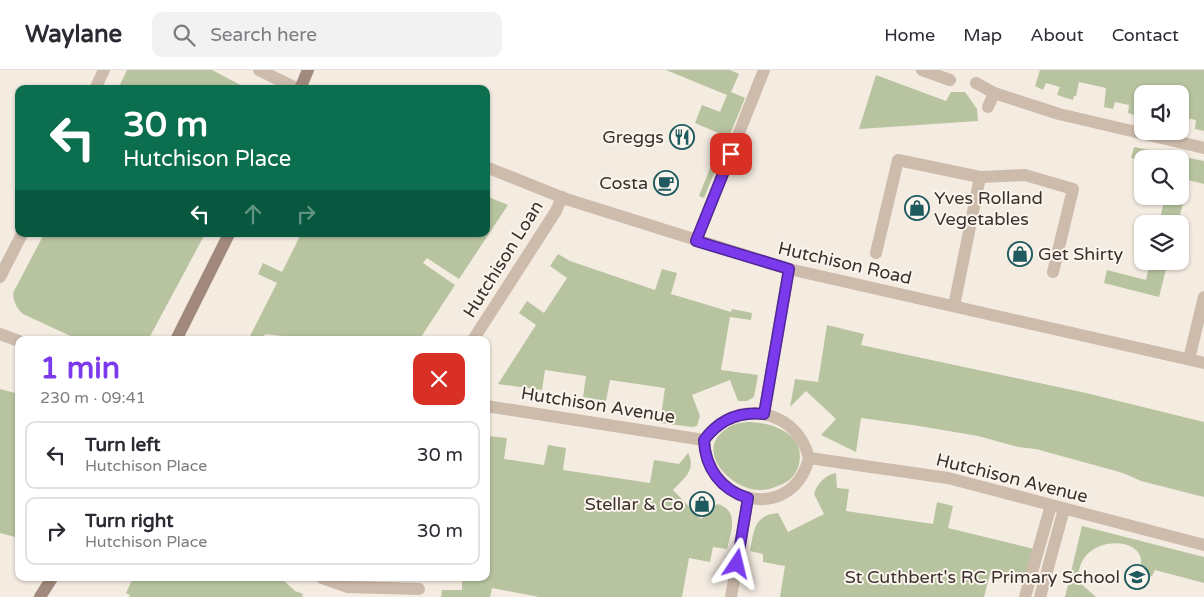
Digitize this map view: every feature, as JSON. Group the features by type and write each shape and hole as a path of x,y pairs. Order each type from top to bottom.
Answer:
{"street":[{"path":"97,85 104,70"},
{"path":"259,70 291,85"},
{"path":"301,85 308,70"},
{"path":"696,241 764,70"},
{"path":"922,70 950,80"},
{"path":"976,83 994,93 1059,114 1204,148"},
{"path":"988,107 994,93"},
{"path":"876,253 898,160 980,177 1025,174 1073,189 1053,272"},
{"name":"Hutchison Road","path":"490,169 562,197 789,269 1204,363"},
{"path":"954,306 980,177"},
{"name":"Hutchison Loan","path":"476,336 546,226 562,197"},
{"path":"0,277 20,237"},
{"path":"178,336 228,237"},
{"path":"764,414 789,269"},
{"path":"1189,360 1204,297"},
{"path":"0,334 15,340"},
{"name":"Hutchison Avenue","path":"490,407 704,440"},
{"path":"748,413 764,414 778,418 795,430 803,441 809,458 803,474 788,490 773,497 748,498 733,492 715,475 707,460 704,440 715,427 729,418 748,413"},
{"name":"Hutchison Avenue","path":"809,458 948,478 1204,545"},
{"path":"731,597 748,498"},
{"path":"1025,597 1051,505"},
{"path":"1040,597 1064,509"},
{"path":"40,597 50,581"},
{"path":"331,581 348,587 419,588"}],"green space":[{"path":"127,70 212,70 240,85 120,85"},
{"path":"666,70 730,70 739,74 731,92 745,98 704,198 699,196 723,135 695,123 702,105 720,112 727,95"},
{"path":"1040,70 1204,70 1204,131 1195,129 1196,120 1189,118 1189,85 1134,85 1134,115 1128,113 1129,105 1115,102 1113,109 1104,107 1106,88 1079,82 1076,96 1074,96 1073,100 1057,95 1060,87 1046,83 1043,90 1035,86"},
{"path":"876,75 946,101 951,92 965,92 977,109 978,121 859,129"},
{"path":"1134,147 1149,150 1134,150 1134,159 1131,158"},
{"path":"1189,158 1204,161 1204,184 1189,180"},
{"path":"490,198 508,205 490,232"},
{"path":"1163,205 1182,205 1180,215 1161,215"},
{"path":"42,237 203,237 150,336 70,336 23,314 15,302 13,293"},
{"path":"300,237 487,237 459,279 427,258 423,263 455,285 422,336 283,336 266,334 263,336 250,336 277,283 258,274 263,263 282,272"},
{"path":"558,254 570,261 655,290 662,269 677,273 671,294 731,312 732,309 752,313 751,320 730,317 721,370 758,375 754,397 747,401 738,401 730,380 692,395 700,416 697,426 693,427 660,423 665,388 610,380 606,401 583,397 586,376 545,370 542,390 498,384 536,325 519,313 527,301 544,313 567,278 550,266"},
{"path":"1107,270 1146,280 1148,270 1166,270 1159,297 1104,283"},
{"path":"827,325 864,334 861,345 1086,393 1204,422 1204,497 1141,481 1123,473 1036,449 1018,447 978,436 861,418 856,452 821,435 836,419 806,391 790,407 795,379 818,382"},
{"path":"0,389 15,393 15,537 0,533"},
{"path":"747,422 776,427 785,431 797,444 800,453 799,464 793,476 786,482 767,489 750,489 728,477 720,468 713,448 717,438 731,426"},
{"path":"490,436 507,438 504,459 544,465 548,445 566,448 563,470 650,483 654,460 679,464 688,453 691,464 688,474 673,490 701,519 717,504 729,511 731,516 732,529 727,549 713,547 710,562 689,558 682,597 539,597 492,588 490,597 441,597 442,590 462,590 462,581 490,581"},
{"path":"836,473 837,488 849,489 846,511 933,524 937,502 953,506 948,528 1034,549 1025,583 990,574 984,597 780,597 785,566 763,562 763,554 750,551 756,526 764,517 778,513 788,532 824,514 814,494 822,481"},
{"path":"1082,526 1204,557 1204,583 1155,570 1152,576 1143,578 1139,572 1141,559 1136,550 1126,544 1113,543 1099,546 1088,554 1080,566 1079,582 1096,597 1065,597"},
{"path":"132,581 284,581 295,591 303,594 302,597 129,597 130,595 126,593"}],"place":[{"name":"Greggs","path":"682,137"},
{"name":"Costa","path":"666,183"},
{"name":"Yves Rolland Vegetables","path":"917,208"},
{"name":"Get Shirty","path":"1020,254"},
{"name":"Stellar & Co","path":"702,504"},
{"name":"St Cuthbert's RC Primary School","path":"1137,577"}],"route":[{"path":"731,154 696,241 789,269 764,414 748,413 729,418 715,427 704,440 707,460 720,482 733,492 748,498 737,564"}]}
